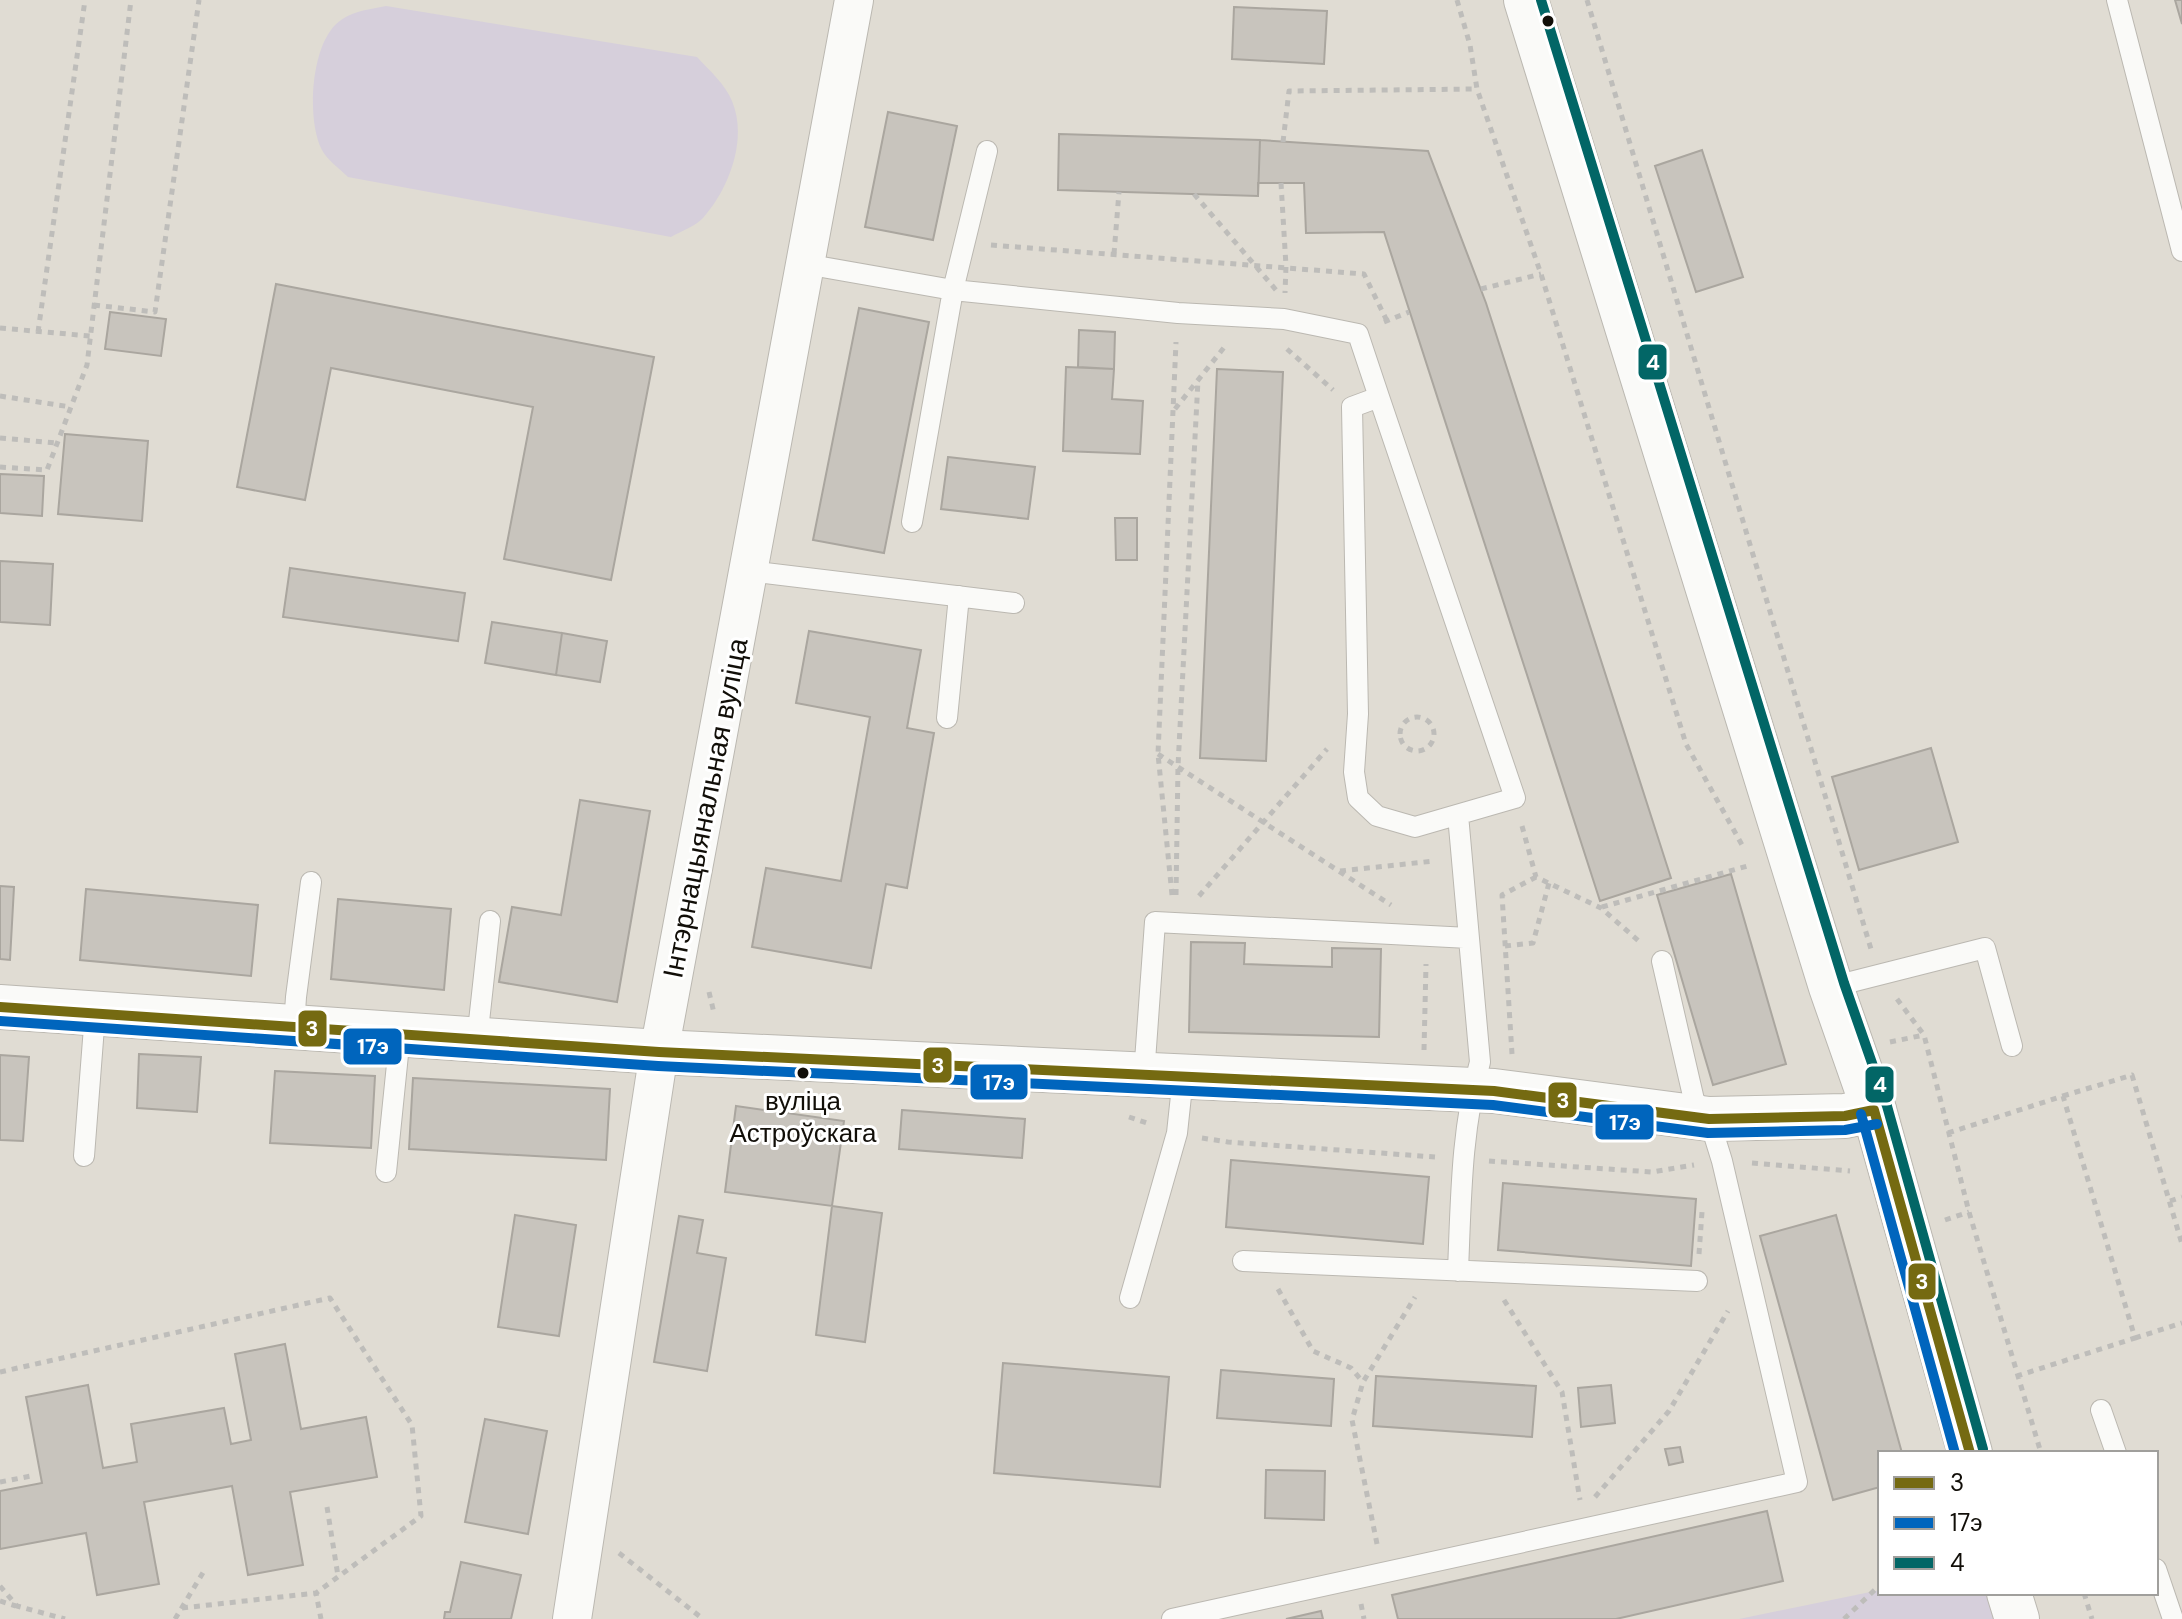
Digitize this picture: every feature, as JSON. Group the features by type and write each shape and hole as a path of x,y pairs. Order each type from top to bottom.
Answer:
{"street":[{"name":"Інтэрнацыянальная вуліца","path":"572,1619 659,1052 854,0"},
{"path":"1526,0 1831,987 1859,1113 1969,1451"},
{"path":"0,1007 659,1052 1472,1090 1709,1119 1859,1113"},
{"path":"2010,1595 2017,1619"}],"lane":[{"path":"2117,0 2182,251"},
{"path":"912,522 953,290 987,151"},
{"path":"805,264 953,290 1178,313 1284,319 1358,334 1515,798 1415,827 1377,816 1358,798 1354,772 1358,714 1352,407 1379,397"},
{"path":"748,571 1014,603"},
{"path":"947,718 959,596"},
{"path":"1458,815 1480,1062 1472,1090 1462,1159 1458,1271"},
{"path":"294,1027 311,882"},
{"path":"477,1040 490,921"},
{"path":"1130,1298 1177,1133 1164,1076 1155,922 1469,938"},
{"path":"1831,987 1985,948 2012,1046"},
{"path":"1172,1619 1797,1482 1722,1161 1709,1119 1694,1100 1662,961"},
{"path":"84,1156 95,1014"},
{"path":"386,1172 400,1035"},
{"path":"1253,1262 1697,1281"},
{"path":"2101,1410 2115,1451"},
{"path":"2158,1575 2173,1619"}],"path":[{"path":"38,332 85,0"},
{"path":"0,467 47,470 87,365 131,0"},
{"path":"94,305 155,312 199,0"},
{"path":"1457,0 1470,45 1477,89 1541,274 1686,744 1751,865 1601,908"},
{"path":"1587,0 1879,975 1924,1035 1948,1133 2040,1451"},
{"path":"1283,142 1289,91 1477,89"},
{"path":"1194,194 1285,300 1281,183"},
{"path":"1114,254 1119,192"},
{"path":"965,243 1364,274 1387,321"},
{"path":"1481,289 1541,274"},
{"path":"1175,923 1158,754 1178,313"},
{"path":"1173,411 1250,317 1352,407"},
{"path":"0,328 90,336"},
{"path":"1175,923 1178,766 1198,380"},
{"path":"0,396 71,407"},
{"path":"0,438 57,443"},
{"path":"1175,923 1358,714"},
{"path":"1421,716 1429,720 1434,728 1435,737 1431,745 1423,750 1414,751 1405,747 1400,739 1404,722 1411,717 1421,716"},
{"path":"1158,754 1433,936 1423,1059"},
{"path":"1515,798 1536,877"},
{"path":"1339,871 1462,858"},
{"path":"1536,877 1601,908 1662,961"},
{"path":"1513,1067 1502,895 1536,877"},
{"path":"1505,946 1533,943 1549,883"},
{"path":"1948,1133 2132,1075 2182,1244"},
{"path":"2063,1096 2135,1338"},
{"path":"1123,1115 1177,1133 1228,1142 1652,1172 1722,1161 1853,1171 1859,1113"},
{"path":"2170,1201 2182,1197"},
{"path":"1697,1281 1703,1208"},
{"path":"1253,1262 1313,1351 1351,1368 1363,1382"},
{"path":"1382,1573 1352,1420 1363,1382 1432,1270"},
{"path":"1458,1271 1500,1293 1562,1392 1585,1529"},
{"path":"1585,1529 1596,1494 1669,1411 1749,1276"},
{"path":"0,1372 330,1298 412,1425 421,1516 316,1593 182,1608"},
{"path":"2017,1376 2182,1323"},
{"path":"0,1482 31,1476"},
{"path":"327,1507 338,1576"},
{"path":"613,1548 703,1619"},
{"path":"175,1619 204,1571"},
{"path":"0,1586 17,1606"},
{"path":"1844,1619 1878,1587"},
{"path":"316,1593 321,1619"},
{"path":"2085,1595 2092,1619"},
{"path":"0,1601 65,1619"}],"shaded area":[{"path":"386,6 697,57 725,89 736,116 737,147 721,193 700,221 671,237 348,177 324,154 317,138 313,106 315,72 324,41 336,24 356,13"},
{"path":"1878,1590 1878,1595 1988,1595 1995,1619 1739,1619"}],"building":[{"path":"2175,0 2182,0 2182,24"},
{"path":"1234,7 1327,11 1324,64 1232,59"},
{"path":"888,112 957,126 933,240 865,227"},
{"path":"1059,134 1260,140 1258,196 1058,190"},
{"path":"1059,134 1260,140 1428,151 1486,303 1671,878 1600,901 1384,232 1306,233 1304,183 1258,183 1258,196 1058,190"},
{"path":"1702,150 1743,277 1696,292 1655,166"},
{"path":"276,284 654,357 611,580 504,559 533,407 331,368 305,500 237,487"},
{"path":"859,308 929,322 884,553 813,540"},
{"path":"110,312 166,319 161,356 105,349"},
{"path":"1079,330 1115,332 1114,369 1078,367"},
{"path":"1066,367 1114,369 1112,399 1143,401 1140,454 1063,451"},
{"path":"1217,369 1283,372 1266,761 1200,758"},
{"path":"65,434 148,441 142,521 58,514"},
{"path":"948,457 1035,467 1028,519 941,509"},
{"path":"0,474 44,476 42,516 0,513"},
{"path":"1115,518 1137,518 1137,560 1116,560"},
{"path":"0,561 53,564 50,625 0,622"},
{"path":"290,568 465,593 458,641 283,617"},
{"path":"492,622 562,633 556,675 485,663"},
{"path":"809,631 921,650 907,728 934,733 907,888 886,884 871,968 752,947 766,868 841,881 870,717 796,703"},
{"path":"562,633 607,641 600,682 556,675"},
{"path":"1931,748 1958,842 1859,870 1832,777"},
{"path":"580,800 650,811 617,1002 499,982 512,907 561,915"},
{"path":"1731,874 1786,1064 1713,1085 1657,895"},
{"path":"0,886 14,887 10,960 0,959"},
{"path":"86,889 258,905 251,976 80,960"},
{"path":"338,899 451,909 444,990 331,979"},
{"path":"1191,942 1245,943 1244,964 1332,967 1332,948 1381,949 1379,1037 1189,1032"},
{"path":"139,1054 201,1057 197,1112 137,1108"},
{"path":"0,1055 29,1057 23,1141 0,1140"},
{"path":"275,1071 375,1076 371,1148 270,1143"},
{"path":"413,1078 610,1089 606,1160 409,1149"},
{"path":"736,1106 844,1121 832,1206 725,1192"},
{"path":"902,1110 1025,1119 1022,1158 899,1149"},
{"path":"1231,1160 1429,1177 1423,1244 1226,1227"},
{"path":"1503,1183 1696,1199 1691,1266 1498,1250"},
{"path":"832,1206 882,1213 865,1342 816,1335"},
{"path":"515,1215 576,1225 559,1336 498,1327"},
{"path":"1836,1215 1901,1451 1878,1451 1878,1488 1833,1500 1760,1236"},
{"path":"679,1216 703,1220 697,1253 726,1258 707,1371 654,1362"},
{"path":"285,1344 301,1429 366,1417 377,1477 290,1492 303,1565 248,1575 232,1486 144,1502 159,1584 97,1595 86,1533 0,1549 0,1491 42,1483 26,1397 88,1385 103,1468 137,1462 131,1424 224,1408 231,1444 251,1440 235,1354"},
{"path":"1003,1363 1169,1377 1160,1487 994,1473"},
{"path":"1221,1370 1334,1379 1331,1426 1217,1418"},
{"path":"1376,1376 1536,1386 1532,1437 1373,1426"},
{"path":"1611,1385 1615,1423 1581,1427 1578,1388"},
{"path":"485,1419 547,1431 528,1534 465,1522"},
{"path":"1680,1447 1683,1462 1669,1465 1665,1449"},
{"path":"1266,1470 1325,1471 1324,1520 1265,1518"},
{"path":"1767,1511 1783,1581 1616,1619 1398,1619 1392,1595"},
{"path":"461,1562 521,1575 511,1619 444,1619 445,1612 450,1612"},
{"path":"1321,1611 1323,1619 1286,1619"}],"transit line":[{"name":"4","path":"1541,0 1844,983 1887,1106 1983,1449"},
{"name":"3","path":"0,1007 659,1052 1494,1091 1709,1119 1845,1116 1874,1110"},
{"name":"17э","path":"0,1021 658,1066 1493,1105 1708,1133 1845,1130 1877,1124"},
{"name":"3","path":"1874,1110 1969,1451"},
{"name":"17э","path":"1861,1114 1954,1451"}],"place":[{"name":"вуліца Астроўскага","path":"803,1073"}]}
